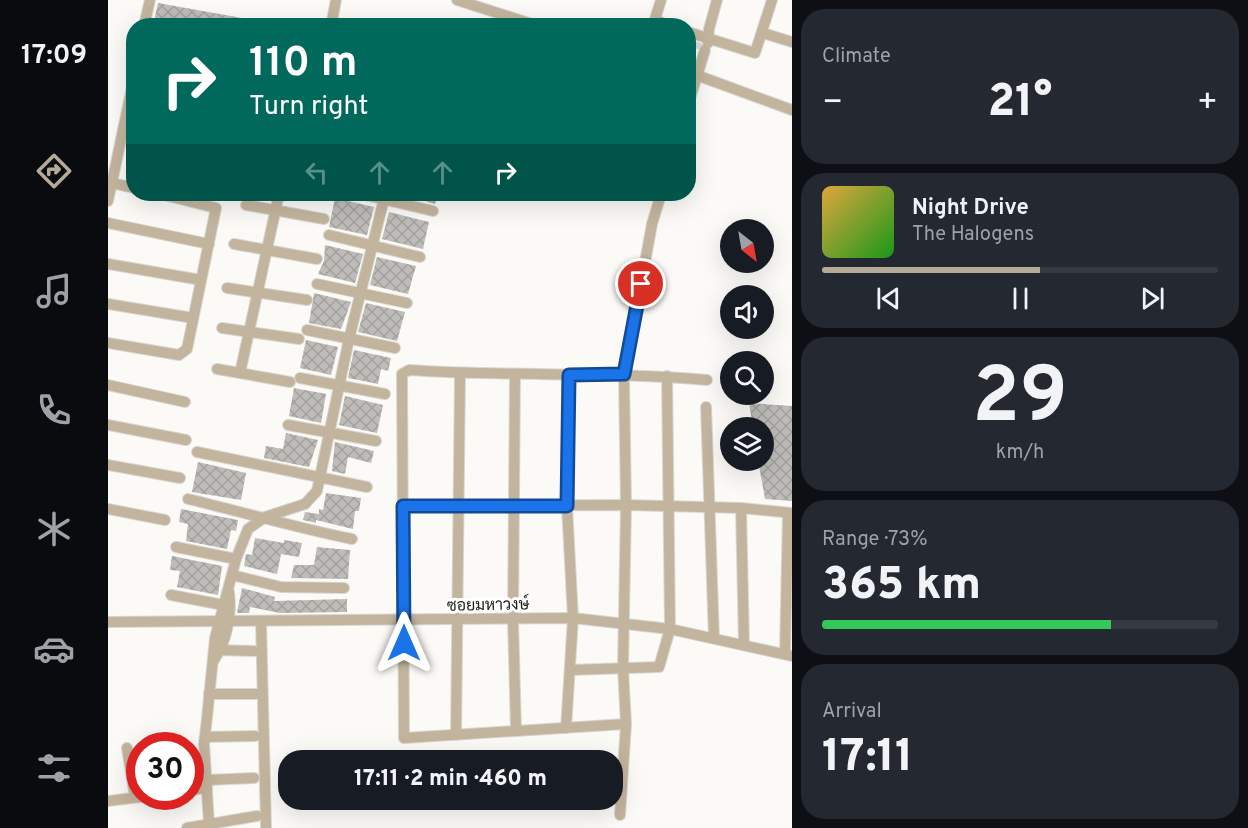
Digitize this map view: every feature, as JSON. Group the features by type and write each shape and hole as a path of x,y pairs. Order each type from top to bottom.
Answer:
{"street":[{"path":"146,18 150,0"},
{"path":"333,18 336,0"},
{"path":"457,0 513,18"},
{"path":"655,18 661,0"},
{"path":"696,66 717,0"},
{"path":"696,37 705,42 752,54 758,51 771,0"},
{"path":"763,33 792,42"},
{"path":"696,75 792,110"},
{"path":"108,201 126,116"},
{"path":"112,183 126,186"},
{"path":"108,343 182,355 187,350 217,211 215,206 192,201"},
{"path":"240,373 277,201"},
{"path":"210,824 205,737 209,694 223,622 223,605 229,591 236,559 248,529 265,517 305,504 317,490 349,339 384,201"},
{"path":"392,201 433,211"},
{"path":"620,814 626,724 623,668 626,505 624,376 652,224 659,201"},
{"path":"246,205 324,219"},
{"path":"108,223 209,244"},
{"path":"329,235 420,257"},
{"path":"234,244 317,259"},
{"path":"108,264 201,280"},
{"path":"317,284 407,303"},
{"path":"227,288 308,300"},
{"path":"108,304 193,318"},
{"path":"222,328 299,339"},
{"path":"307,330 395,348"},
{"path":"217,369 385,394"},
{"path":"626,724 404,738 403,372 409,370 460,374 624,376 707,380"},
{"path":"456,735 460,374"},
{"path":"515,375 513,620 516,731"},
{"path":"566,728 573,618 567,506 569,375"},
{"path":"570,670 659,667 670,628 667,378"},
{"path":"108,385 185,402"},
{"path":"706,407 714,638"},
{"path":"108,425 186,440"},
{"path":"288,425 376,441"},
{"path":"197,452 367,487"},
{"path":"108,465 180,478"},
{"path":"188,499 265,517 298,528 352,539"},
{"path":"403,506 626,505 741,508 790,513 789,655"},
{"path":"741,508 744,644"},
{"path":"108,509 165,520"},
{"path":"176,547 236,559"},
{"path":"232,575 281,587 344,588"},
{"path":"223,622 230,609 229,591"},
{"path":"171,595 223,605"},
{"name":"ซอยมหาวงษ์","path":"108,622 573,618 670,628 789,655"},
{"path":"261,621 266,828"},
{"path":"216,653 254,651"},
{"path":"209,694 256,694"},
{"path":"205,737 255,736"},
{"path":"204,785 254,778"},
{"path":"108,801 126,799"},
{"path":"187,828 256,816"}],"building":[{"path":"158,3 242,18 155,18"},
{"path":"334,201 348,201 374,207 367,235 329,227"},
{"path":"389,212 429,222 423,249 382,239"},
{"path":"325,245 363,254 355,283 318,274 324,261"},
{"path":"377,257 416,266 408,294 370,285"},
{"path":"314,293 351,302 341,329 309,323"},
{"path":"366,303 405,312 397,341 358,332"},
{"path":"306,340 338,347 331,375 300,368"},
{"path":"354,350 391,358 388,371 381,369 378,384 348,378"},
{"path":"294,388 326,394 321,423 289,416"},
{"path":"345,396 383,405 377,433 339,425"},
{"path":"749,405 792,406 792,501 765,499 760,471 774,471 774,417 751,417"},
{"path":"286,433 318,440 309,467 264,458 266,446 283,449"},
{"path":"335,442 374,451 371,463 348,457 345,474 332,471"},
{"path":"198,462 246,473 241,500 192,492"},
{"path":"326,493 361,498 359,511 355,511 353,529 316,520 316,523 303,520 305,512 319,514 319,509 323,510"},
{"path":"181,509 238,520 236,531 231,530 227,549 186,541 188,524 179,522"},
{"path":"255,538 284,543 284,540 302,543 299,557 281,554 277,574 244,566 246,554 252,555"},
{"path":"317,547 350,550 348,579 291,578 294,565 314,565"},
{"path":"172,556 222,566 218,595 177,587 180,571 170,570"},
{"path":"242,588 275,597 274,601 347,599 347,612 280,613 250,607 249,613 237,613"}],"tunnel":[{"path":"698,49 700,43"}],"route":[{"path":"404,643 403,506 567,506 569,375 624,374 641,284"}]}
